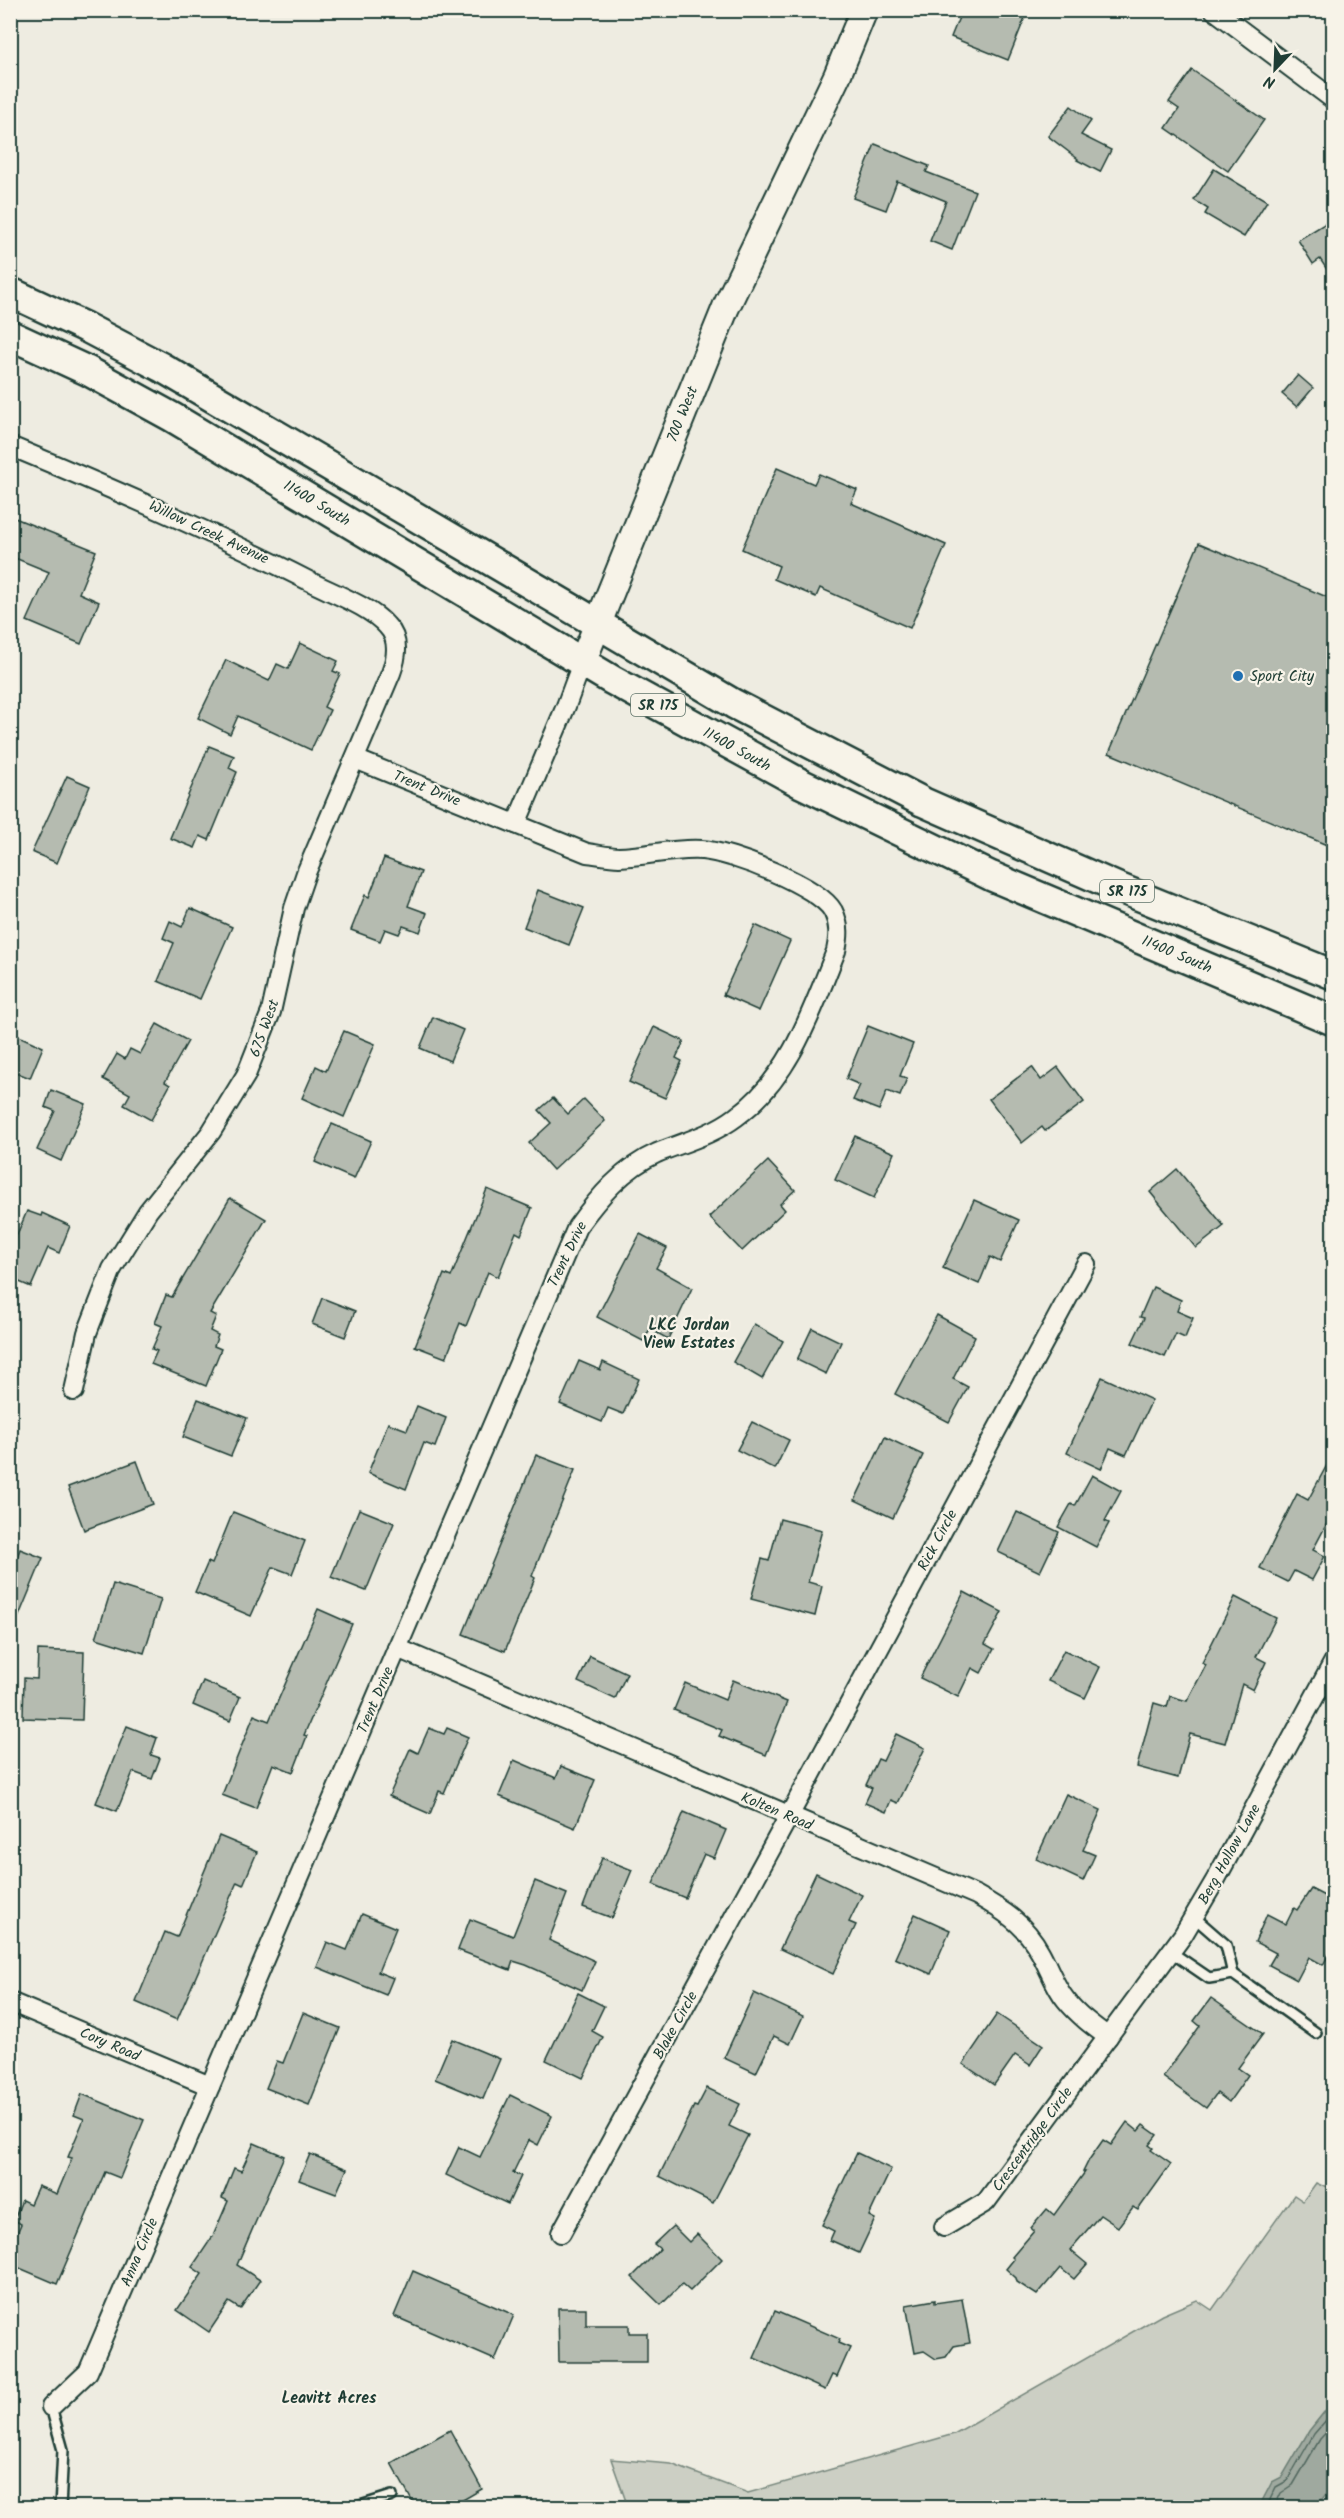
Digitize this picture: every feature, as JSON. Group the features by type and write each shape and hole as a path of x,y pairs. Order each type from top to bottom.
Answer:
{"main road":[{"name":"SR 175","path":"10,292 85,327 161,367 734,704 923,802 1117,887 1334,975"},
{"name":"11400 South","path":"10,335 88,371 172,417 582,663 802,784 991,876 1334,1021"}],"street":[{"name":"700 West","path":"516,824 722,317 837,76 864,10"},
{"path":"1214,10 1334,100"},
{"name":"Willow Creek Avenue","path":"10,446 157,507 243,547 367,611 389,627 394,638"},
{"name":"675 West","path":"74,1391 87,1333 98,1301 117,1259 148,1210 211,1132 246,1075 271,1012 281,978 294,908 306,873 395,661 397,650 394,638"},
{"name":"Trent Drive","path":"210,2086 578,1227 606,1191 633,1167 654,1154 714,1131 759,1098 779,1073 797,1044 833,961 839,937 838,923 832,909 820,897 807,887 747,862 703,850 616,857 587,853 355,759"},
{"name":"Rick Circle","path":"789,1816 1086,1264"},
{"name":"Kolten Road","path":"397,1648 976,1895 1001,1909 1024,1927 1040,1951 1065,1999 1108,2037"},
{"name":"Berg Hollow Lane","path":"1108,2037 1194,1917 1334,1661"},
{"name":"Blake Circle","path":"561,2233 789,1816"},
{"name":"Cory Road","path":"10,2002 210,2086"},
{"name":"Crescentridge Circle","path":"944,2227 986,2202 1108,2037"},
{"name":"Anna Circle","path":"51,2407 88,2372 210,2086"}],"lane":[{"path":"1194,1917 1226,1945 1233,1974 1316,2033"},
{"path":"1171,1952 1209,1978 1233,1974"},
{"path":"51,2407 63,2450 60,2508"},
{"path":"354,2508 392,2496"}],"shaded area":[{"path":"1316,2183 1333,2191 1333,2451 1304,2507 628,2507 611,2459 671,2464 748,2493 954,2434 1162,2315 1197,2300 1212,2310 1294,2195 1303,2201"}],"water":[{"path":"1333,2401 1333,2485 1316,2507 1259,2507 1272,2482 1282,2477 1309,2431"}],"building":[{"path":"962,10 1028,10 1008,60 951,37"},
{"path":"1192,70 1264,120 1228,171 1166,128 1179,109 1169,102"},
{"path":"1071,106 1091,121 1081,135 1111,150 1100,172 1077,160 1048,136"},
{"path":"875,144 929,166 926,172 975,191 952,250 930,241 946,201 897,181 886,210 853,198"},
{"path":"1214,169 1267,201 1244,237 1205,214 1208,209 1194,200"},
{"path":"1334,218 1334,280 1320,259 1313,264 1298,240"},
{"path":"1298,375 1313,388 1297,407 1282,394"},
{"path":"777,468 814,484 819,474 857,490 851,503 946,545 910,628 820,588 816,597 774,579 779,566 742,549"},
{"path":"10,516 96,551 79,593 99,602 81,644 27,621 49,572 10,556"},
{"name":"Sport City","path":"1199,543 1334,600 1334,848 1109,753"},
{"path":"300,643 338,661 333,671 340,674 324,707 330,710 311,750 238,716 230,734 198,718 226,660 269,681 277,664 288,669"},
{"path":"209,746 234,756 229,768 237,772 209,840 200,836 195,848 170,838"},
{"path":"67,776 90,786 57,863 32,852"},
{"path":"384,858 421,872 408,906 427,913 420,932 403,926 399,934 385,929 380,941 351,930 365,895 369,897"},
{"path":"538,890 584,908 569,945 524,927"},
{"path":"190,908 232,927 200,999 158,981 174,943 163,938 170,921 182,927"},
{"path":"755,925 790,941 759,1011 723,995"},
{"path":"433,1017 463,1030 450,1061 420,1048"},
{"path":"157,1024 188,1041 165,1082 170,1085 151,1120 124,1105 130,1094 103,1079 117,1054 125,1059 130,1049 140,1054"},
{"path":"868,1026 913,1044 900,1076 907,1078 900,1096 887,1091 879,1110 853,1100 860,1085 846,1079"},
{"path":"654,1027 684,1041 676,1058 682,1061 665,1098 629,1082"},
{"path":"344,1031 375,1044 344,1117 302,1098 316,1066 326,1071"},
{"path":"10,1032 43,1047 30,1078 10,1070"},
{"path":"1032,1067 1041,1080 1058,1067 1084,1102 1045,1131 1042,1127 1022,1143 989,1099"},
{"path":"51,1090 86,1104 61,1161 37,1150 55,1111 45,1107"},
{"path":"553,1098 568,1114 584,1099 605,1121 553,1170 529,1143 551,1123 539,1110"},
{"path":"332,1124 371,1141 354,1179 315,1162"},
{"path":"855,1136 894,1153 874,1198 835,1180"},
{"path":"768,1161 795,1190 780,1204 785,1210 742,1251 709,1217"},
{"path":"1177,1169 1224,1226 1196,1248 1150,1192"},
{"path":"487,1189 532,1208 521,1235 516,1232 498,1277 488,1272 466,1326 460,1323 446,1358 415,1346 444,1274 451,1277"},
{"path":"230,1198 266,1219 210,1313 216,1316 210,1331 218,1335 214,1346 221,1349 206,1386 151,1364 157,1351 152,1349 162,1326 155,1323 166,1295 172,1297"},
{"path":"974,1200 1019,1220 1000,1262 990,1257 979,1284 943,1268"},
{"path":"27,1211 41,1216 42,1213 70,1226 59,1253 48,1248 31,1287 10,1278 10,1251"},
{"path":"640,1234 667,1248 656,1268 692,1288 668,1339 650,1329 643,1341 597,1317"},
{"path":"1153,1287 1181,1300 1177,1311 1193,1318 1185,1338 1176,1334 1165,1357 1132,1343 1144,1318 1140,1317"},
{"path":"322,1298 355,1311 345,1337 312,1324"},
{"path":"937,1315 975,1336 953,1379 968,1387 949,1422 895,1394"},
{"path":"754,1324 783,1341 762,1379 733,1362"},
{"path":"812,1328 841,1342 826,1374 797,1360"},
{"path":"579,1361 600,1370 603,1362 639,1379 623,1414 608,1408 602,1422 560,1404"},
{"path":"1102,1377 1152,1400 1126,1455 1110,1448 1101,1469 1067,1453"},
{"path":"198,1399 247,1418 231,1456 183,1437"},
{"path":"417,1406 446,1418 435,1447 424,1443 406,1489 368,1473 388,1423 407,1430"},
{"path":"752,1422 789,1440 775,1469 737,1450"},
{"path":"885,1437 923,1455 893,1518 855,1500"},
{"path":"1334,1452 1334,1510 1313,1550 1325,1556 1312,1580 1294,1571 1288,1582 1260,1568 1297,1494 1308,1500"},
{"path":"536,1455 575,1470 532,1576 535,1578 505,1651 463,1634"},
{"path":"137,1461 153,1504 84,1530 68,1487"},
{"path":"1092,1475 1121,1491 1105,1521 1109,1523 1096,1547 1058,1527 1071,1504 1075,1506"},
{"path":"359,1509 394,1523 366,1591 331,1577"},
{"path":"233,1512 305,1541 292,1574 273,1567 251,1616 195,1592 208,1562 212,1564"},
{"path":"1017,1512 1059,1532 1040,1572 998,1552"},
{"path":"780,1519 822,1530 808,1582 822,1586 815,1616 751,1599 762,1559 769,1561"},
{"path":"20,1549 43,1558 11,1635 10,1557 16,1560"},
{"path":"113,1584 161,1599 144,1653 96,1638"},
{"path":"964,1592 1002,1612 985,1644 994,1649 981,1673 972,1668 958,1697 920,1678"},
{"path":"1235,1597 1276,1618 1256,1657 1266,1662 1253,1690 1242,1684 1225,1743 1190,1734 1178,1778 1137,1767 1154,1703 1167,1707 1170,1696 1187,1701 1206,1665 1202,1663"},
{"path":"318,1609 352,1624 304,1735 307,1736 293,1772 273,1764 256,1808 222,1795 254,1715 269,1721"},
{"path":"38,1650 84,1652 82,1720 23,1718 24,1678 37,1679"},
{"path":"1064,1650 1100,1667 1085,1698 1048,1681"},
{"path":"590,1656 627,1673 615,1699 578,1682"},
{"path":"733,1680 787,1702 766,1755 719,1736 722,1730 674,1710 685,1683 725,1700"},
{"path":"203,1681 240,1697 230,1721 193,1705"},
{"path":"127,1726 157,1738 151,1755 160,1758 152,1779 133,1772 117,1811 96,1803"},
{"path":"429,1728 444,1734 447,1728 468,1737 444,1793 439,1791 430,1814 389,1796 410,1749 418,1753"},
{"path":"896,1734 925,1748 898,1803 891,1800 886,1812 865,1803 872,1788 866,1785 878,1759 883,1761"},
{"path":"514,1760 556,1778 561,1766 595,1780 575,1828 499,1796"},
{"path":"1066,1794 1101,1810 1083,1850 1095,1855 1083,1881 1036,1859"},
{"path":"684,1812 726,1830 714,1858 704,1854 685,1898 653,1884"},
{"path":"219,1836 257,1852 243,1885 237,1882 177,2020 136,2002 165,1932 177,1937"},
{"path":"602,1858 632,1870 612,1918 583,1907"},
{"path":"816,1873 862,1895 849,1922 856,1925 833,1974 780,1949"},
{"path":"535,1881 567,1894 549,1940 595,1961 582,1990 526,1965 513,1961 510,1970 458,1950 470,1919 513,1936"},
{"path":"1311,1889 1334,1901 1334,1945 1323,1965 1309,1957 1297,1980 1269,1965 1276,1953 1255,1942 1267,1914 1286,1924 1294,1908 1297,1910"},
{"path":"362,1914 396,1928 378,1972 393,1978 386,1995 317,1967 327,1942 347,1950"},
{"path":"915,1914 950,1930 931,1974 895,1958"},
{"path":"578,1993 604,2006 592,2031 603,2037 583,2078 546,2060"},
{"path":"754,1993 803,2016 790,2044 774,2036 756,2073 724,2058"},
{"path":"1211,1998 1263,2034 1238,2068 1248,2075 1229,2102 1217,2093 1206,2108 1163,2077 1200,2026 1194,2021"},
{"path":"303,2013 340,2028 309,2105 266,2088 277,2061 283,2063"},
{"path":"997,2014 1043,2045 1030,2065 1015,2055 994,2085 963,2064"},
{"path":"452,2039 500,2059 483,2099 435,2079"},
{"path":"707,2088 740,2104 729,2126 748,2135 713,2203 659,2176 694,2106 697,2107"},
{"path":"82,2094 144,2120 120,2178 105,2172 57,2284 10,2264 10,2249 21,2224 14,2220 22,2200 30,2204 38,2186 57,2194 72,2158 68,2157 84,2119 74,2115"},
{"path":"510,2095 552,2116 538,2145 529,2140 513,2173 521,2176 508,2204 446,2175 459,2147 480,2157"},
{"path":"1127,2122 1138,2131 1143,2125 1157,2135 1149,2145 1153,2148 1151,2150 1171,2164 1138,2210 1133,2207 1118,2227 1100,2215 1070,2250 1087,2264 1074,2279 1060,2268 1037,2295 1017,2282 1016,2278 1006,2269 1014,2259 1012,2257 1034,2231 1031,2228 1047,2209 1054,2215 1085,2172 1083,2172 1089,2160 1103,2140 1111,2145"},
{"path":"254,2143 284,2156 237,2265 260,2280 240,2309 229,2302 209,2332 177,2310 202,2274 192,2267 213,2236 228,2201 222,2198 234,2168 241,2171"},
{"path":"857,2153 891,2169 869,2216 875,2219 859,2253 830,2240 834,2231 822,2225"},
{"path":"310,2154 347,2169 336,2194 299,2180"},
{"path":"673,2226 689,2242 697,2234 722,2259 690,2291 682,2284 661,2305 632,2277 660,2249 654,2244"},
{"path":"413,2271 514,2315 495,2360 394,2316"},
{"path":"962,2299 970,2343 954,2346 946,2357 936,2359 924,2351 915,2353 906,2305 935,2300 935,2303"},
{"path":"558,2308 586,2308 586,2325 629,2325 629,2333 647,2333 647,2362 559,2362"},
{"path":"775,2311 840,2339 838,2343 850,2348 837,2377 832,2375 825,2390 754,2358"},
{"path":"450,2430 482,2489 449,2508 416,2508 391,2463"}],"place":[{"name":"Sport City","path":"1238,676"}],"district":[{"name":"LKC Jordan View Estates","path":"689,1333"},
{"name":"Leavitt Acres","path":"329,2397"}]}
